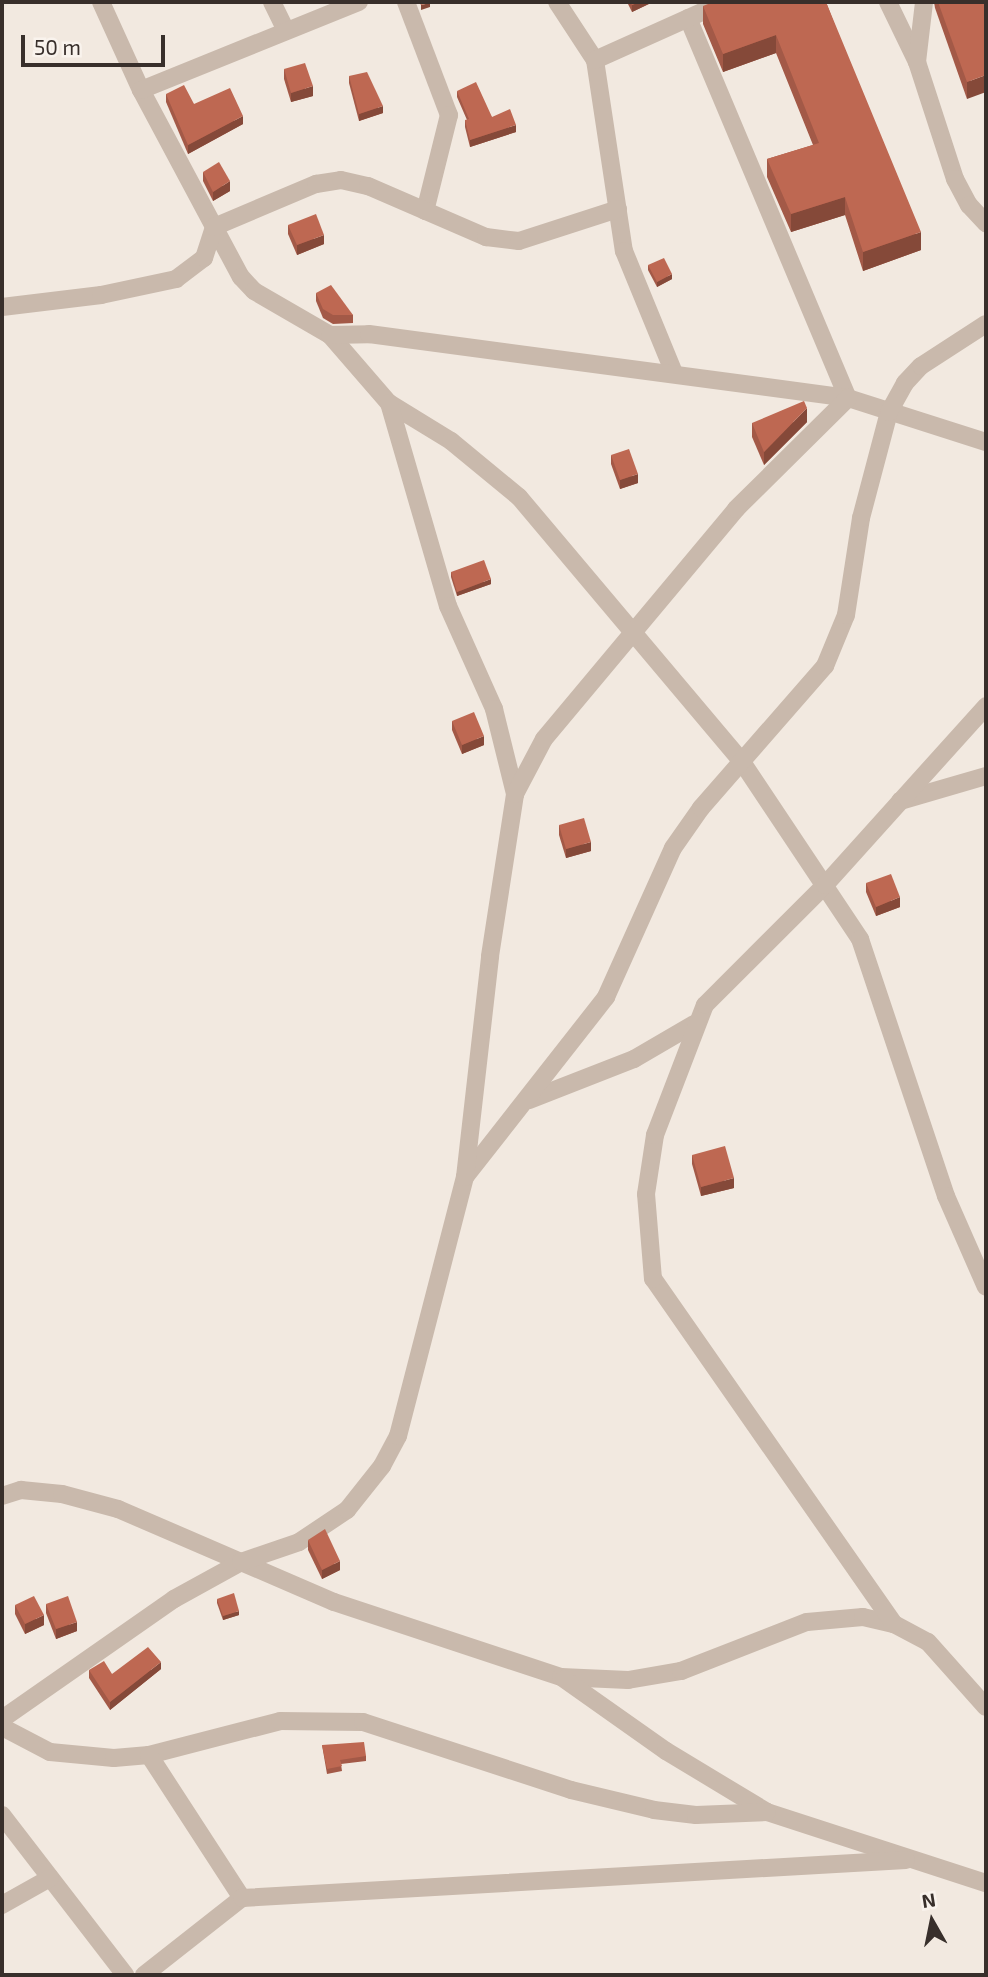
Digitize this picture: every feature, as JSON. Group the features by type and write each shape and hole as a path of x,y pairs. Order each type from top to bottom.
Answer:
{"street":[{"path":"101,2 141,90 242,277 254,291 330,335 389,403 451,441 511,490 742,762 860,939 946,1196 986,1287"},
{"path":"272,2 286,31"},
{"path":"141,90 359,2"},
{"path":"406,2 449,115 425,211"},
{"path":"557,2 595,60 632,280 674,373"},
{"path":"595,60 724,2"},
{"path":"888,2 917,62 954,179 969,205 986,223"},
{"path":"917,62 924,2"},
{"path":"688,18 848,398"},
{"path":"214,226 316,184 341,180 486,237 519,241 618,209"},
{"path":"2,307 101,295 176,279 204,258 214,226"},
{"path":"465,1177 606,997 673,848 742,762 825,666 837,643 846,615 861,519 889,412 905,383 921,366 986,324"},
{"path":"330,335 369,334 848,398 986,442"},
{"path":"2,1719 174,1599 241,1562 299,1542 347,1510 382,1466 398,1436 465,1177 490,956 515,794 544,739 636,634 745,499 848,398"},
{"path":"389,403 448,606 494,709 515,794"},
{"path":"894,1624 653,1279 646,1194 655,1135 694,1024 718,990 825,885 986,706"},
{"path":"900,801 986,776"},
{"path":"525,1102 634,1059 694,1024"},
{"path":"2,1496 21,1490 96,1503 334,1602 561,1676 628,1680 681,1671 807,1622 838,1616 894,1624 928,1642 986,1707"},
{"path":"561,1676 666,1751 767,1812 906,1860 986,1883"},
{"path":"2,1727 50,1752 80,1758 149,1755 280,1721 336,1719 363,1722 571,1790 654,1810 696,1815 767,1812"},
{"path":"149,1755 242,1898"},
{"path":"2,1815 125,1975"},
{"path":"145,1975 242,1898 906,1860"},
{"path":"2,1905 50,1878"}],"building":[{"path":"713,2 826,2 921,232 863,252 845,197 791,214 767,159 819,143 776,35 723,54 703,6"},
{"path":"938,2 986,2 986,75 967,82"},
{"path":"305,63 313,86 291,93 284,69"},
{"path":"367,72 383,106 359,114 349,76"},
{"path":"476,82 492,117 510,109 516,125 470,140 465,120 469,119 457,91"},
{"path":"184,85 194,104 230,88 243,116 188,145 166,94"},
{"path":"219,162 230,181 213,192 203,172"},
{"path":"316,214 324,235 297,245 288,225"},
{"path":"664,258 672,274 657,282 648,265"},
{"path":"331,285 353,315 333,315 323,309 316,293"},
{"path":"804,401 807,408 764,452 752,423"},
{"path":"629,449 638,474 620,480 611,455"},
{"path":"484,560 491,579 457,592 451,572"},
{"path":"474,712 484,736 462,745 452,721"},
{"path":"584,818 591,842 566,849 559,825"},
{"path":"891,874 900,897 876,907 866,883"},
{"path":"725,1146 734,1178 701,1187 692,1155"},
{"path":"325,1529 340,1561 322,1570 308,1540"},
{"path":"234,1593 239,1611 223,1616 217,1599"},
{"path":"34,1596 44,1615 25,1624 15,1605"},
{"path":"68,1596 77,1622 56,1629 46,1604"},
{"path":"148,1647 161,1662 110,1702 89,1670 104,1661 112,1674"},
{"path":"364,1742 366,1756 340,1760 342,1766 327,1769 322,1745"}]}
